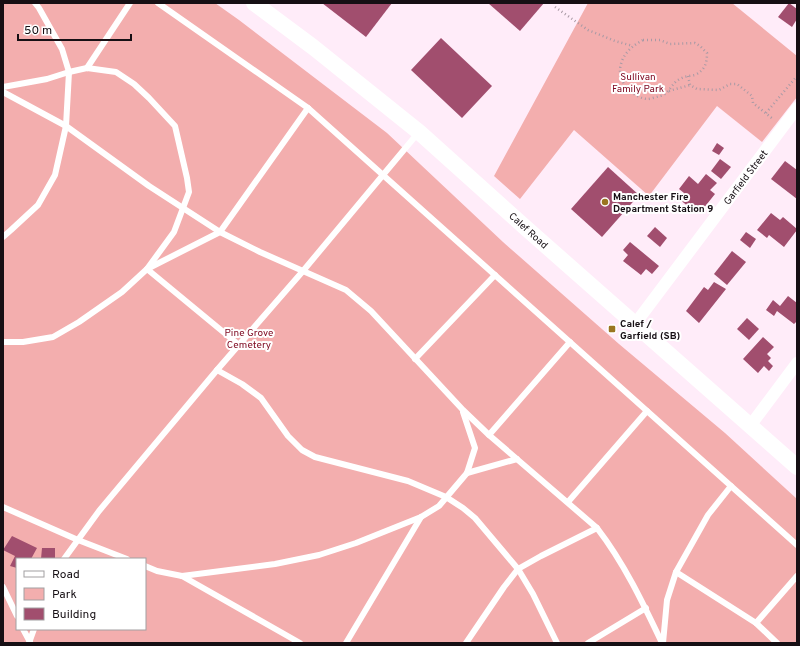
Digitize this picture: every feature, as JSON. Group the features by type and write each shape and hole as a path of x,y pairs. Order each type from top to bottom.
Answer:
{"main road":[{"name":"Calef Road","path":"254,3 313,47 419,132 797,467"}],"street":[{"name":"Garfield Street","path":"635,324 797,108"},
{"path":"750,426 797,363"}],"lane":[{"path":"3,237 38,205 55,175 66,126 69,72 62,50 35,3"},
{"path":"87,68 130,3"},
{"path":"158,3 308,108 797,545"},
{"path":"3,87 47,79 87,68 116,72 134,84 149,98 174,126 189,192 174,232 147,269 122,292 79,322 53,337 24,342 3,342"},
{"path":"3,92 66,126 149,186 220,232 260,252 346,290 371,311 463,410 489,435 597,528 611,546 646,608 662,643"},
{"path":"147,269 220,232 308,108"},
{"path":"65,558 98,511 239,344 303,271 419,132"},
{"path":"3,232 11,230"},
{"path":"147,269 239,344"},
{"path":"415,359 495,275"},
{"path":"489,435 570,342"},
{"path":"217,370 242,384 261,398 288,436 302,450 316,457 408,481 446,497 464,508 475,518 518,569 533,594 557,643"},
{"path":"182,576 275,564 319,555 356,543 422,517 439,506 467,473 475,448 463,410"},
{"path":"568,502 647,411"},
{"path":"467,473 517,459"},
{"path":"662,643 667,600 676,572 708,515 731,486"},
{"path":"3,507 78,540 124,558"},
{"path":"346,643 422,517"},
{"path":"466,643 518,569 597,528"},
{"path":"146,566 182,576 300,643"},
{"path":"676,572 756,623 777,643"},
{"path":"756,623 797,576"},
{"path":"3,587 16,614"},
{"path":"588,643 646,608"},
{"path":"23,630 29,642"},
{"path":"29,642 34,630"}],"path":[{"path":"554,7 588,30 633,46"},
{"path":"669,91 674,83 679,79 695,74 703,69 706,63 707,53 695,43 670,44 660,40 643,40 633,46 625,55 620,64 623,82 628,89 637,95 648,99 661,96 669,91 690,85 697,89 719,90 730,84 737,84 752,96 753,103 783,126"},
{"path":"688,76 690,85"},
{"path":"766,113 797,76"}],"green space":[{"name":"Pine Grove Cemetery","path":"3,3 215,3 387,133 503,242 619,344 725,433 797,499 797,643 3,643"},
{"name":"Sullivan Family Park","path":"588,3 732,3 797,56 797,97 762,142 717,106 649,196 574,130 520,199 494,176"}],"building":[{"path":"322,3 392,3 366,37"},
{"path":"488,3 544,3 520,31"},
{"path":"789,3 797,9 797,19 792,27 778,17"},
{"path":"441,38 492,86 462,118 411,70"},
{"path":"717,143 724,148 719,155 712,151"},
{"path":"720,159 731,167 721,179 711,171"},
{"path":"785,161 797,170 797,199 771,179"},
{"name":"Manchester Fire Department Station 9","path":"608,167 639,195 602,237 571,209"},
{"path":"706,174 717,183 710,190 715,194 703,209 698,206 694,211 679,199 684,193 679,189 689,176 698,184"},
{"path":"771,213 780,220 783,217 797,229 784,247 769,235 767,238 757,230"},
{"path":"655,227 667,238 660,247 647,236"},
{"path":"746,232 756,239 750,248 740,240"},
{"path":"630,242 659,266 652,274 646,269 641,275 623,261 628,255 623,250"},
{"path":"732,251 746,262 727,285 714,274"},
{"path":"714,282 726,289 699,323 686,311 704,287 708,290"},
{"path":"788,296 797,303 797,321 794,324 777,311 774,316 766,310 773,300 780,306"},
{"path":"747,318 759,329 749,340 737,329"},
{"path":"763,337 774,347 767,354 771,358 768,361 773,366 769,371 764,366 758,373 743,359"},
{"path":"12,536 37,548 32,558 16,558 16,568 10,566 15,556 3,550"},
{"path":"42,548 55,548 55,558 41,558"}],"place":[{"name":"Manchester Fire Department Station 9","path":"605,202"},
{"name":"Calef / Garfield (SB)","path":"612,329"}]}
